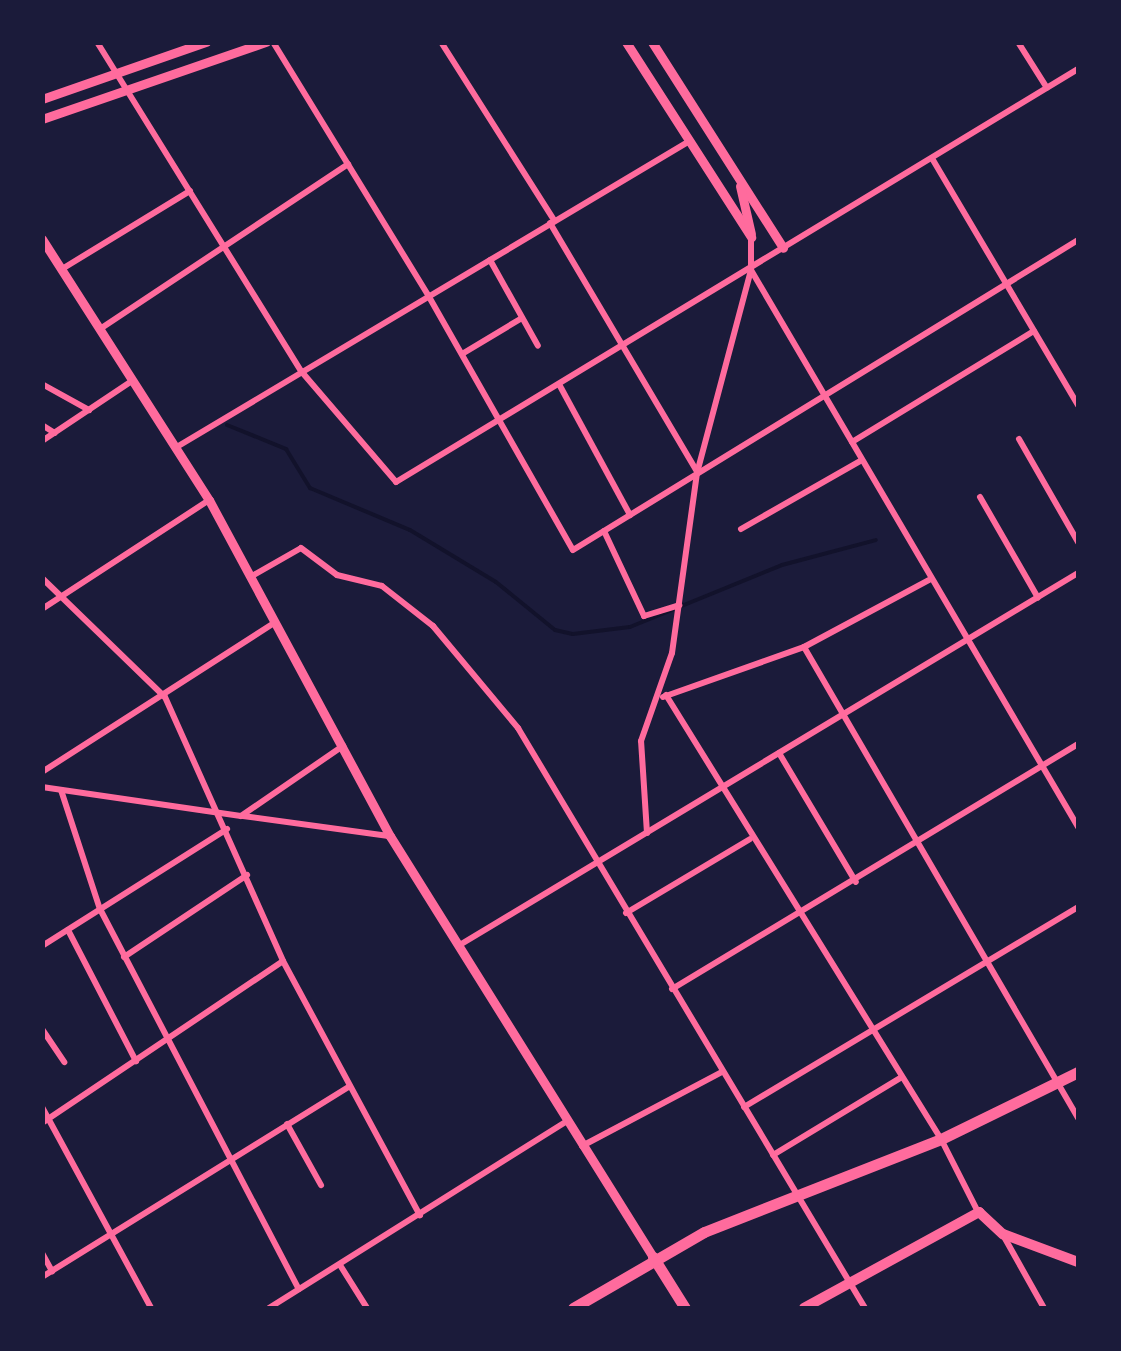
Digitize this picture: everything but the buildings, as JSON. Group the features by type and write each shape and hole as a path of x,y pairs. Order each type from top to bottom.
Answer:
{"main road":[{"path":"573,1308 653,1257 940,1139 1078,1072"},
{"path":"804,1308 979,1212 1003,1234 1078,1261"},
{"path":"653,1257 685,1308"}],"street":[{"path":"97,42 301,372 396,482 624,349 1078,69"},
{"path":"42,99 206,42"},
{"path":"42,119 269,42 428,295 573,550 1078,240"},
{"path":"442,42 552,222 697,473"},
{"path":"626,42 751,237"},
{"path":"652,42 783,248"},
{"path":"1018,42 1047,88"},
{"path":"175,448 707,129"},
{"path":"933,160 1078,405"},
{"path":"100,330 348,164"},
{"path":"647,833 639,761 679,605 697,473 751,270 751,237 741,181"},
{"path":"62,269 190,191"},
{"path":"42,239 46,252 62,269 209,500 390,836 653,1257"},
{"path":"490,259 538,346"},
{"path":"751,270 826,395 964,643 1078,828"},
{"path":"462,354 522,318"},
{"path":"852,442 1034,331"},
{"path":"42,442 132,381"},
{"path":"42,384 89,410"},
{"path":"560,386 630,515"},
{"path":"42,426 55,433"},
{"path":"1019,438 1078,542"},
{"path":"740,529 862,460"},
{"path":"980,497 1038,598"},
{"path":"42,609 209,500"},
{"path":"604,531 644,616 679,605"},
{"path":"252,576 301,548 337,575 382,586 433,626 518,728 865,1308"},
{"path":"457,946 1078,573"},
{"path":"42,578 64,594 165,697 221,812 283,960 420,1216"},
{"path":"657,699 804,647 929,580"},
{"path":"45,767 165,697 276,622"},
{"path":"804,647 1078,1118"},
{"path":"666,695 750,839 940,1139 979,1212"},
{"path":"672,989 799,917 1078,744"},
{"path":"241,816 344,746"},
{"path":"778,753 856,882"},
{"path":"42,787 390,836"},
{"path":"61,790 100,909 165,1042 299,1290"},
{"path":"42,946 228,828"},
{"path":"626,913 750,839"},
{"path":"124,957 247,875"},
{"path":"744,1107 1078,907"},
{"path":"68,930 136,1062"},
{"path":"46,1121 283,960"},
{"path":"42,1029 64,1062"},
{"path":"581,1147 722,1072"},
{"path":"773,1155 900,1078"},
{"path":"42,1277 350,1086"},
{"path":"42,1106 46,1121 151,1308"},
{"path":"269,1308 566,1122"},
{"path":"287,1124 321,1185"},
{"path":"1003,1234 1044,1308"},
{"path":"42,1252 52,1271"},
{"path":"340,1265 367,1308"}],"waterway":[{"path":"227,425 286,449 310,488 410,530 496,582 555,630 573,634 630,627 782,565 876,540"}]}
